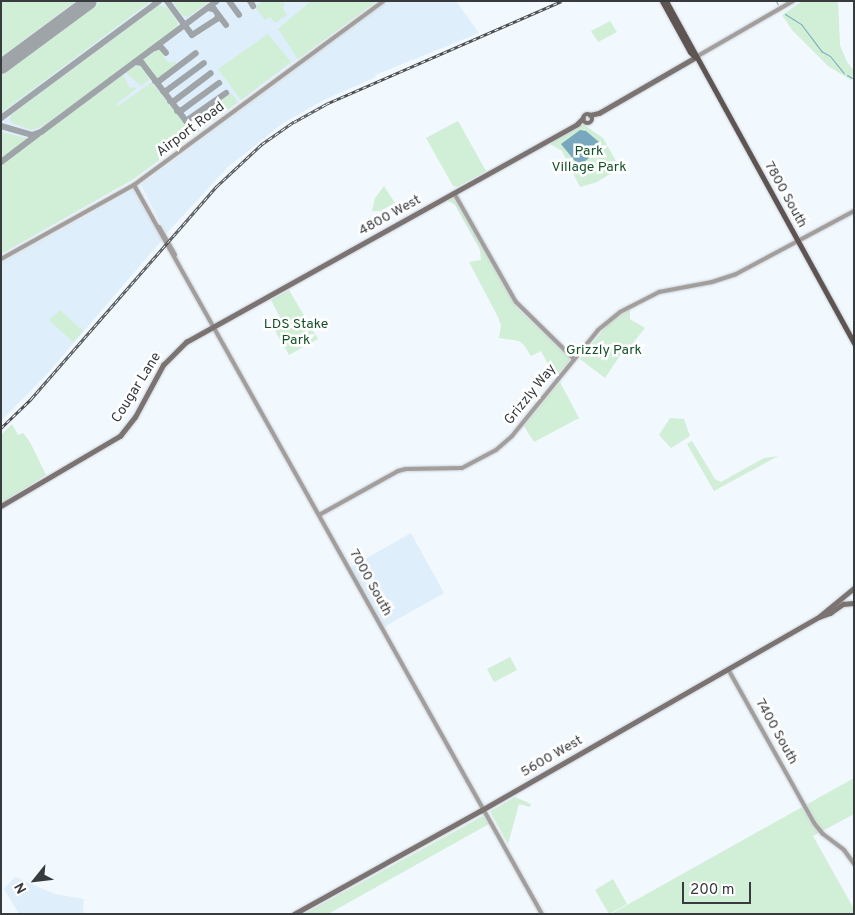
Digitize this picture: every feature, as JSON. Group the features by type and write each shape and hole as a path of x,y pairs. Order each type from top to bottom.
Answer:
{"main road":[{"name":"7800 South","path":"662,1 690,52 696,58"},
{"name":"7800 South","path":"666,1 854,343"},
{"name":"4800 West","path":"213,326 577,124 584,121 589,123 591,117 696,58"},
{"name":"4800 West","path":"584,121 586,114 591,117"},
{"name":"Cougar Lane","path":"1,506 120,436 133,421 161,368 171,354 189,340 213,326"},
{"name":"5600 West","path":"294,914 484,809 819,617 852,590"},
{"path":"852,590 849,598 853,603"},
{"name":"5600 West","path":"819,617 830,613 844,603 853,603"}],"street":[{"name":"Airport Road","path":"1,259 134,185 384,1"},
{"name":"4800 West","path":"696,58 793,1"},
{"name":"7000 South","path":"134,185 542,914"},
{"path":"454,193 516,302 574,359"},
{"name":"Grizzly Way","path":"319,515 402,470 462,468 496,450 509,440 604,325 639,300 664,291 728,278 854,211"},
{"name":"7400 South","path":"728,669 819,830 842,848 854,864"}],"shaded area":[{"path":"1,1 377,1 132,180 1,254"},
{"path":"388,1 456,1 479,33 375,75 376,77 324,100 283,123 228,167 166,234 141,185"},
{"path":"133,190 162,240 47,374 1,421 1,263"},
{"path":"411,533 444,593 384,627 351,567"},
{"path":"15,877 55,894 84,899 83,914 19,914 4,889"}],"green space":[{"path":"1,1 76,1 1,57"},
{"path":"102,1 151,1 1,113 1,76"},
{"path":"210,1 188,17 182,15 173,2"},
{"path":"263,1 282,1 285,5 282,7 287,15 275,23 270,17 265,20 255,7"},
{"path":"311,1 377,1 298,59 278,29"},
{"path":"802,1 838,1 840,45 847,62 854,71 851,80 828,66 792,30 782,15"},
{"path":"159,5 168,8 177,21 178,28 43,126 32,130 12,123 10,120 11,115"},
{"path":"610,21 617,32 598,42 591,31"},
{"path":"268,34 291,62 241,100 218,69"},
{"path":"159,48 167,62 171,63 174,61 178,65 157,79 145,65 144,60"},
{"path":"134,66 143,67 150,76 149,80 141,86 126,73"},
{"path":"123,75 130,88 135,87 136,89 117,103 118,106 152,82 186,125 231,93 238,102 132,180 1,254 1,165"},
{"path":"458,121 486,171 457,187 453,186 426,138"},
{"name":"Park Village Park","path":"583,124 603,138 620,168 597,182 580,187 562,151 550,144"},
{"path":"1,132 29,139 1,158"},
{"path":"384,186 395,203 380,211 372,211 375,198"},
{"path":"454,197 516,307 571,359 555,377 541,351 531,356 519,341 499,338 501,326 498,317 469,262 481,260 480,250 455,205 448,201"},
{"name":"LDS Stake Park","path":"289,290 318,339 289,355 274,329 283,323 271,300"},
{"name":"Grizzly Park","path":"630,309 630,319 645,328 629,348 621,354 605,378 580,359 608,324"},
{"path":"60,310 83,331 73,342 49,320"},
{"path":"560,382 579,418 534,442 524,426"},
{"path":"670,418 684,419 690,436 671,448 659,435"},
{"path":"12,424 18,435 23,433 30,442 46,475 1,503 1,435"},
{"path":"692,441 715,479 721,482 764,458 778,456 714,491 687,444"},
{"path":"510,657 517,670 494,682 487,669"},
{"path":"854,778 854,814 813,836 854,909 854,914 611,914"},
{"path":"515,797 531,804 530,807 519,804 508,844 491,811"},
{"path":"483,816 489,824 328,914 304,914"},
{"path":"613,879 627,904 609,914 595,890"}],"water":[{"path":"580,130 586,131 599,142 589,158 579,166 561,144"}],"waterway":[{"path":"776,1 778,5"},
{"path":"785,14 801,24 821,51 830,56 844,73"},
{"path":"847,75 854,79"}],"taxiway":[{"path":"1,118 159,1"},
{"path":"167,1 192,35 217,19 218,15"},
{"path":"1,126 32,135 41,132 217,1"},
{"path":"229,1 239,15"},
{"path":"250,1 253,6"},
{"path":"208,8 214,9 226,25"},
{"path":"155,48 160,46 166,53"},
{"path":"155,81 159,81 196,53"},
{"path":"135,62 142,63 186,121 226,93"},
{"path":"163,91 166,91 204,63"},
{"path":"170,101 174,101 211,73"},
{"path":"177,111 182,110 219,83"},
{"path":"1,162 38,134"}],"runway":[{"path":"1,66 89,1"}],"railway":[{"path":"1,428 31,399 217,186 262,144 294,122 326,104 562,1"}]}
